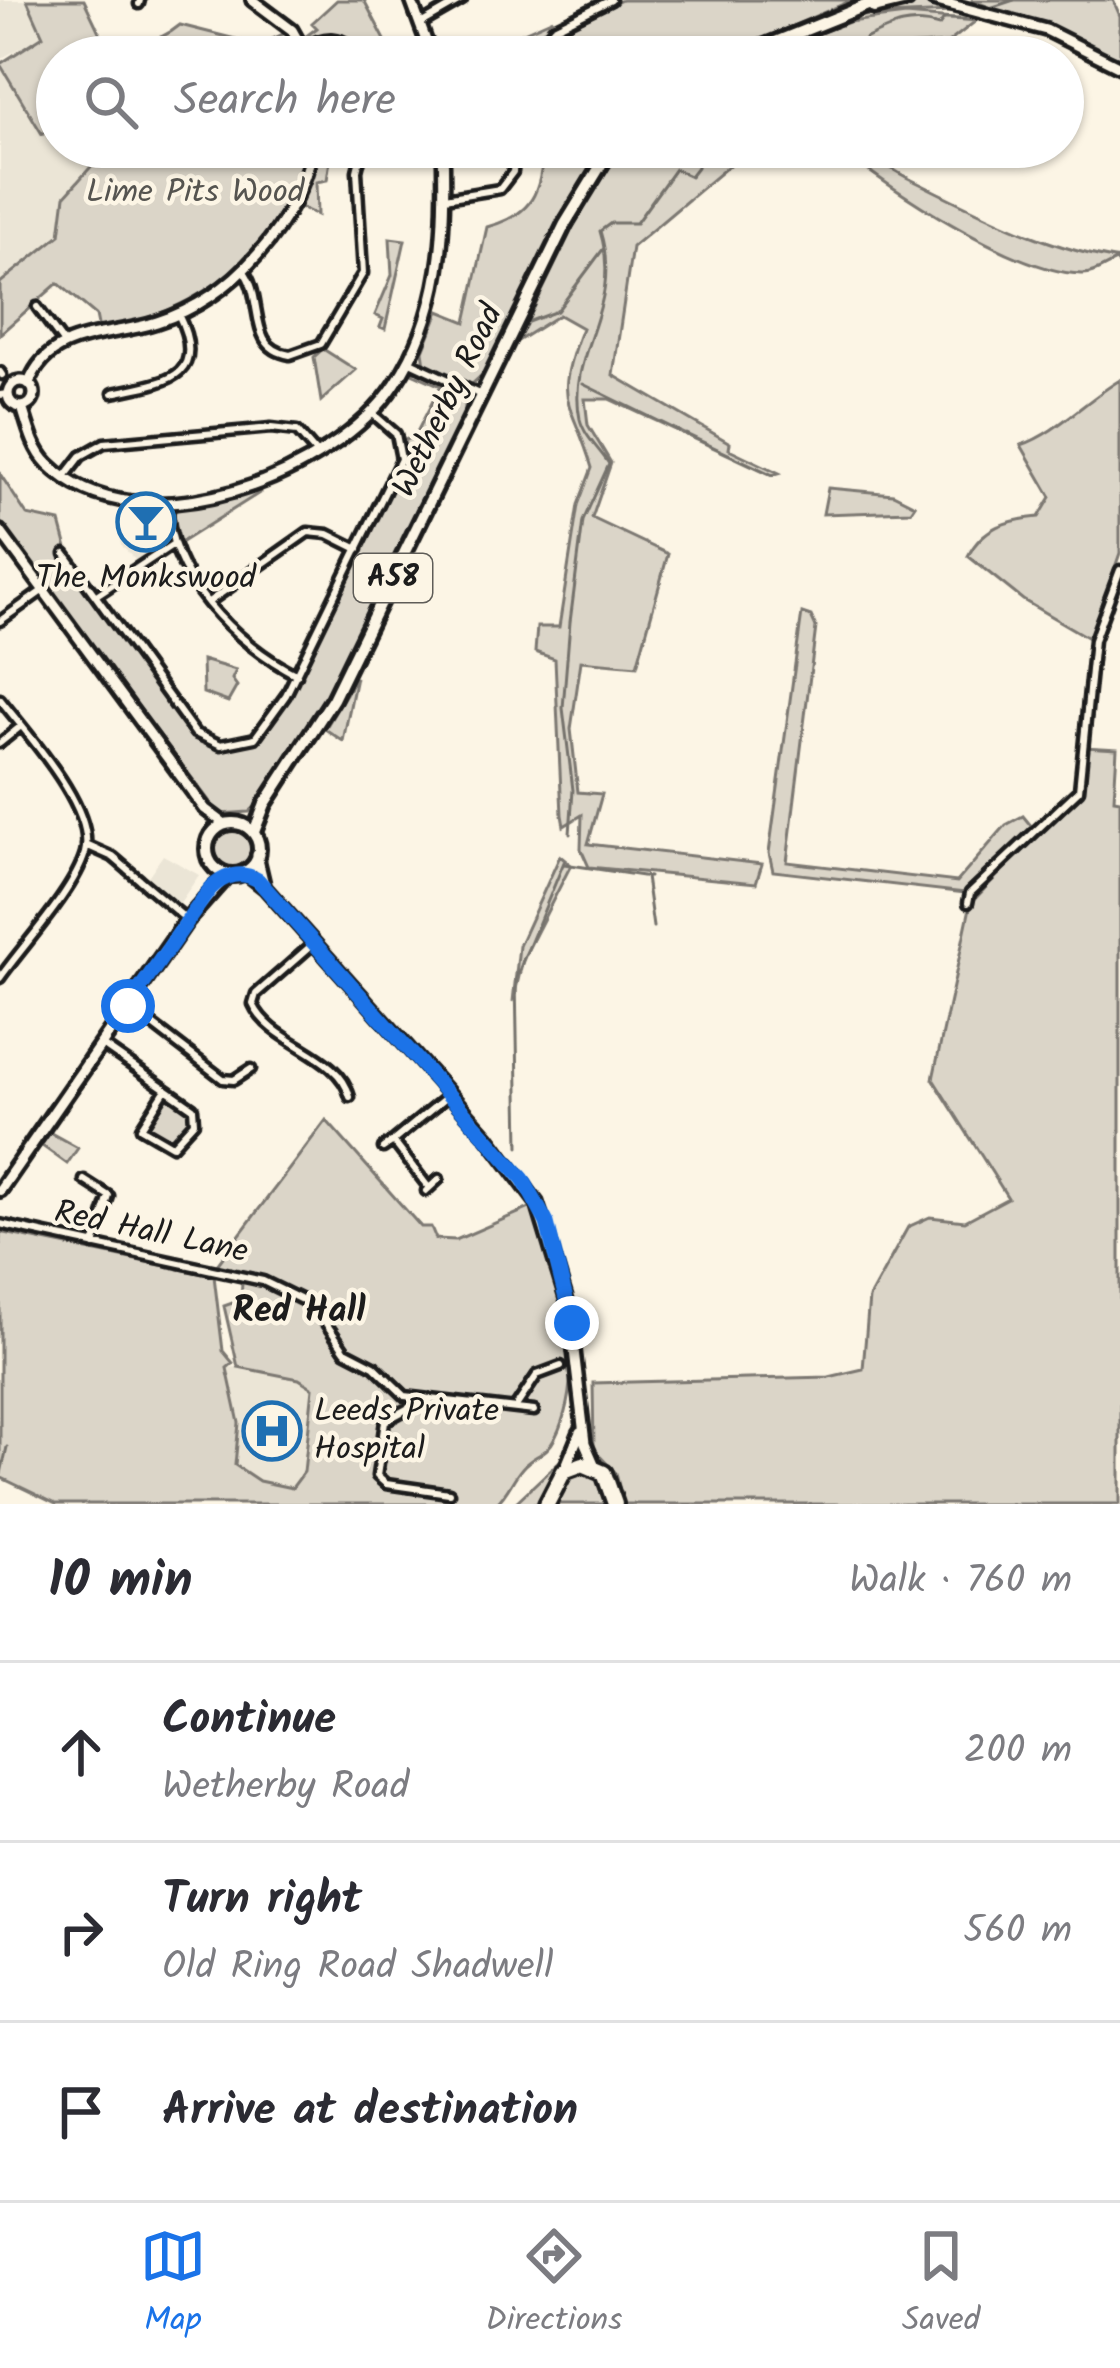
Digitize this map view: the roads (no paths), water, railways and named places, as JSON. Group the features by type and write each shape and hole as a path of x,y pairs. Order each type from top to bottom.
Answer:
{"highway":[{"path":"552,1499 564,1471 576,1464 595,1466 612,1499"}],"main road":[{"path":"791,36 880,0"},
{"path":"847,14 907,0"},
{"name":"Wetherby Road","path":"265,804 333,699 565,224 599,168"},
{"name":"A58","path":"212,835 265,804"},
{"name":"A58","path":"257,855 254,832 265,804"},
{"path":"231,823 254,832"},
{"path":"210,889 212,835"},
{"path":"0,1190 210,889 226,876 246,873 257,855"},
{"path":"214,866 226,876"}],"street":[{"path":"252,0 284,22 294,36"},
{"path":"411,0 426,36"},
{"path":"422,23 462,0"},
{"path":"547,36 554,28 611,0"},
{"path":"946,2 1058,36"},
{"path":"1084,49 1120,67"},
{"path":"22,406 34,397 29,383 42,359 62,343 178,314 242,269 288,214 305,168"},
{"path":"242,269 256,287 259,332 268,346 290,355 321,344 363,273 358,168"},
{"path":"29,383 14,382 4,395 22,406 39,452 65,477 108,494 168,502 249,489 318,455 372,412 408,362 438,278 444,168"},
{"path":"445,198 500,189 513,168"},
{"path":"37,308 62,343"},
{"path":"112,393 165,382 183,370 190,346 178,314"},
{"path":"408,362 481,395"},
{"path":"65,554 186,722 208,741 233,746 255,738 297,675 401,460 396,434 372,412"},
{"path":"65,477 81,456 104,443 249,430 290,428 318,455"},
{"path":"168,502 172,545 210,601 249,646 297,675"},
{"path":"0,531 205,809 212,835"},
{"path":"210,601 308,532 328,534 358,549"},
{"path":"98,594 172,545"},
{"path":"968,903 970,893 1079,790 1094,640 1120,570"},
{"path":"0,621 42,591"},
{"path":"0,699 75,800 86,845 76,870 0,978"},
{"path":"0,743 21,726"},
{"path":"205,809 231,823"},
{"path":"86,845 113,857 187,920"},
{"path":"257,855 265,888"},
{"path":"246,873 315,942 512,1164 547,1223 575,1342 582,1424 595,1466"},
{"path":"315,942 256,994 253,1004 266,1022 342,1078 350,1097"},
{"path":"128,1006 223,1079 234,1080 250,1070"},
{"path":"100,1044 166,1089 196,1115 172,1146 142,1128 166,1089"},
{"path":"383,1148 450,1094"},
{"path":"393,1141 428,1190 439,1179"},
{"path":"84,1180 113,1198 94,1245"},
{"name":"Red Hall Lane","path":"0,1224 285,1290 314,1306 345,1351 374,1366 405,1396 534,1411"},
{"path":"515,1408 537,1375 561,1366"},
{"path":"427,1400 385,1421 377,1476 386,1484 449,1493"},
{"path":"564,1471 582,1424"}],"waterway":[{"path":"987,9 1014,0"},
{"path":"871,36 901,24 939,26 944,19 965,19"},
{"path":"570,834 573,790 563,708 570,622 583,521 609,464 582,425 578,395 605,284 600,231 611,223 636,223 675,169 690,176 696,168"},
{"path":"525,323 557,311 604,248"},
{"path":"583,384 679,431"},
{"path":"686,434 773,475"},
{"path":"519,1147 516,978 564,862"},
{"path":"564,864 649,877"},
{"path":"646,877 653,927"},
{"path":"0,1478 7,1447"}],"place":[{"name":"The Monkswood","path":"146,522"},
{"name":"Leeds Private Hospital","path":"272,1431"}],"district":[{"name":"Red Hall","path":"299,1311"}],"park label":[{"name":"Lime Pits Wood","path":"195,193"}]}
